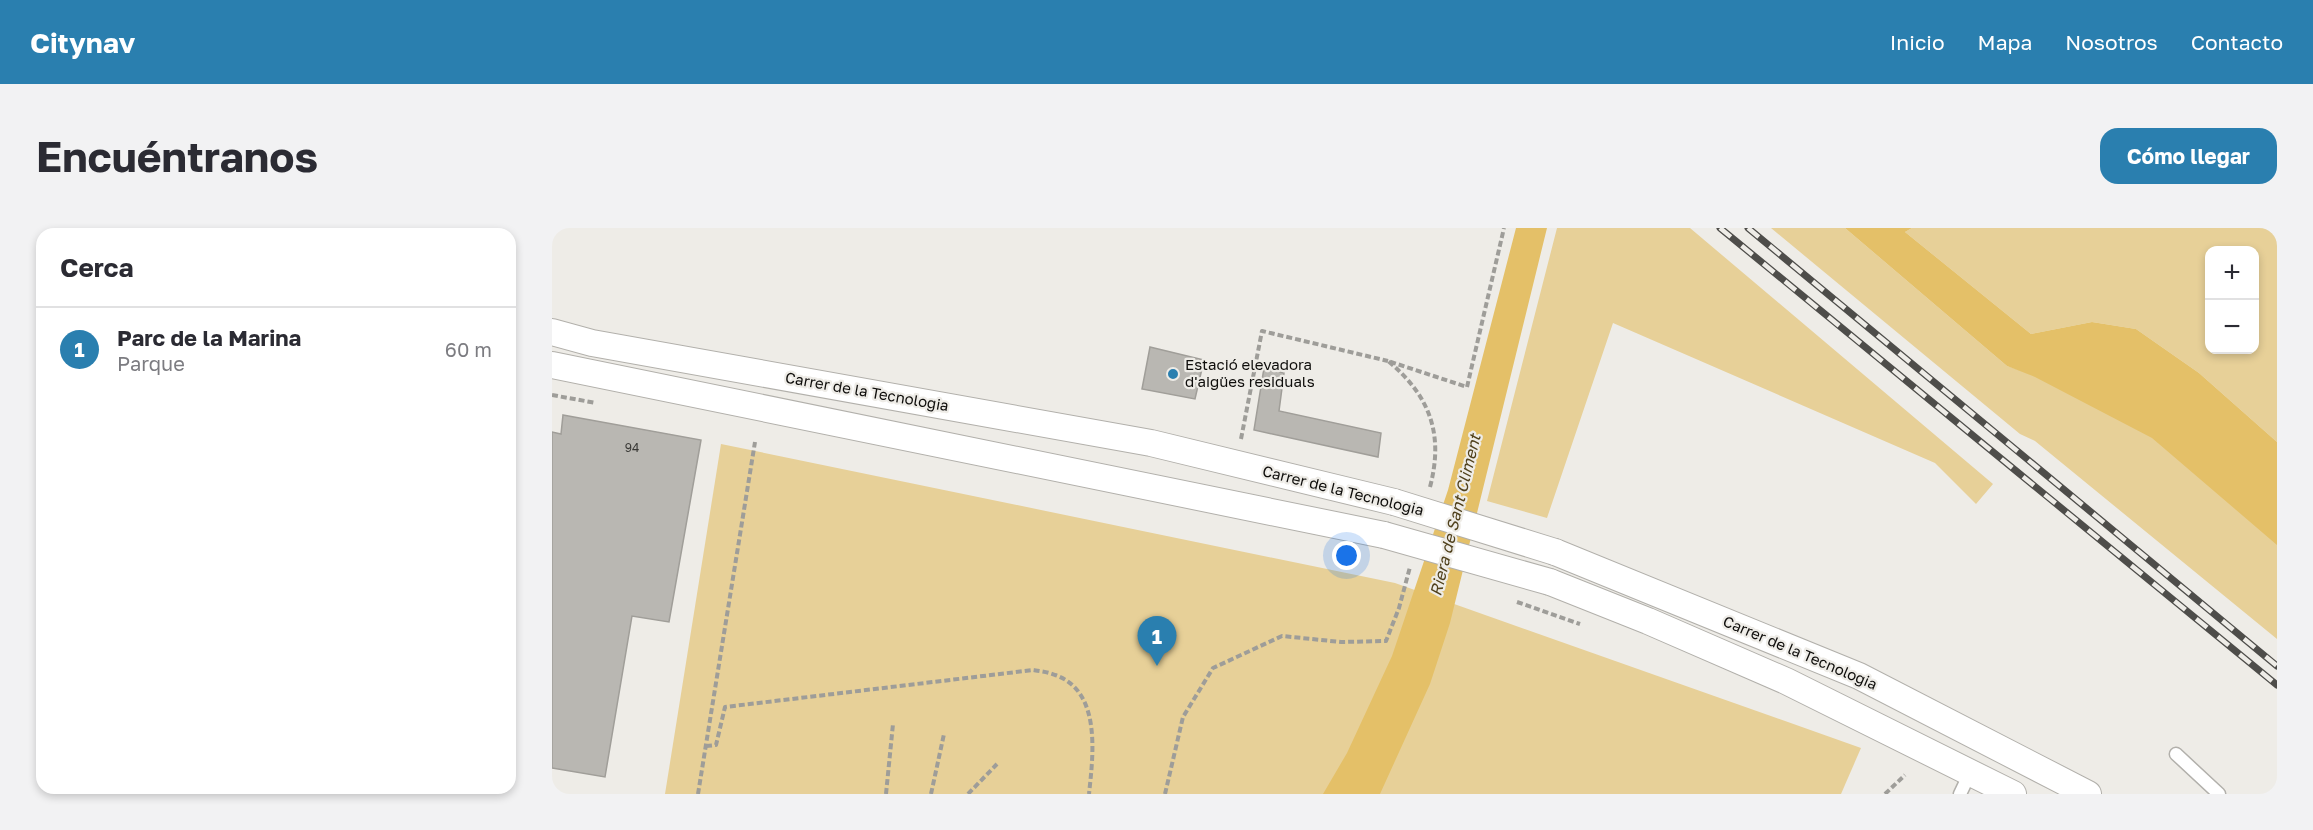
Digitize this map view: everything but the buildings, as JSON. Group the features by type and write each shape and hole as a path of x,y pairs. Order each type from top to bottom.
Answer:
{"street":[{"name":"Carrer de la Tecnologia","path":"552,332 592,344 1151,442 1394,502 1555,552 1859,676 2088,794"},
{"name":"Carrer de la Tecnologia","path":"552,365 1384,535 1550,582 1648,621 1786,681 1965,784 2013,794"}],"lane":[{"path":"2176,754 2219,794"}],"path":[{"path":"1240,446 1262,331 1388,361 1467,387 1504,228"},
{"path":"1388,361 1405,375 1415,388 1431,422 1437,452 1429,491"},
{"path":"552,395 581,400"},
{"path":"698,794 755,442"},
{"path":"1165,794 1184,717 1213,668 1282,636 1341,642 1386,641 1399,608 1411,561"},
{"path":"1513,600 1581,624"},
{"path":"706,746 716,745 724,706 1033,669 1057,675 1077,689 1087,705 1093,755 1089,794"},
{"path":"885,794 893,724"},
{"path":"931,794 944,734"},
{"path":"968,794 997,764"},
{"path":"1885,794 1905,775"}],"shaded area":[{"path":"1557,228 1690,228 1993,484 1976,504 1935,463 1613,323 1547,518 1487,501"},
{"path":"1771,228 1845,228 2007,366 2142,411 2277,521 2277,639 2035,441 2020,434"},
{"path":"1912,228 2277,228 2277,442 2199,373 2136,329 2092,322 2031,334 1905,232"},
{"path":"721,444 1395,583 1861,748 1841,794 665,794"}],"water":[{"name":"Riera de Sant Climent","path":"1516,228 1547,228 1450,623 1430,684 1380,794 1323,794 1347,753 1392,656 1448,490"},
{"path":"1845,228 1912,228 1905,232 2031,334 2092,322 2136,329 2199,373 2277,442 2277,545 2152,438 2035,377 2007,366"}],"railway":[{"path":"1720,228 2277,685"},
{"path":"1748,228 2277,666"}],"place":[{"name":"Estació elevadora d'aigües residuals","path":"1173,374"},
{"name":"Parc de la Marina","path":"1157,666"}]}
